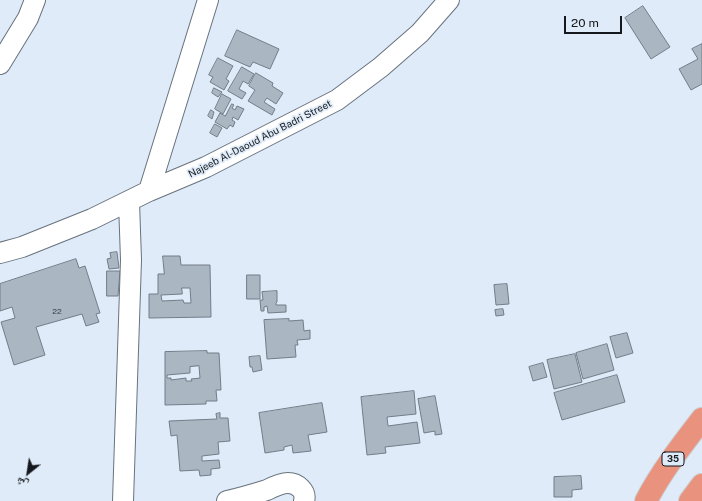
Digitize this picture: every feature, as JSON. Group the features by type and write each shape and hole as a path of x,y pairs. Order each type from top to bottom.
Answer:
{"highway":[{"name":"35","path":"646,501 651,491 684,442 702,419"},
{"path":"690,501 702,485"}],"street":[{"path":"0,64 28,18 35,0"},
{"path":"149,191 208,0"},
{"name":"Najeeb Al-Daoud Abu Badri Street","path":"0,253 55,235 129,202 149,191 206,167 337,100 381,68 420,33 449,0"},
{"path":"123,501 131,260 129,202"},
{"path":"227,501 245,497 286,483 297,485 303,490 305,498 304,501"}],"building":[{"path":"643,6 670,47 651,59 625,18"},
{"path":"237,30 279,49 270,69 253,62 250,67 225,56"},
{"path":"702,44 702,84 691,90 679,69 698,59 692,49"},
{"path":"218,58 233,66 226,79 229,81 224,90 210,82 213,77 209,75"},
{"path":"242,67 254,74 248,84 243,81 239,89 246,93 242,99 228,91"},
{"path":"256,73 273,83 272,86 283,93 276,104 267,98 264,102 275,109 272,115 248,101 255,90 249,86"},
{"path":"214,88 222,92 218,97 212,93"},
{"path":"222,94 231,99 223,114 215,109"},
{"path":"232,104 234,105 232,108 235,110 237,106 244,109 238,120 233,117 232,120 235,122 233,127 230,125 227,129 215,122 220,113 225,116"},
{"path":"211,110 214,112 212,119 208,116"},
{"path":"215,124 222,128 217,137 210,133"},
{"path":"117,252 119,268 109,269 107,259 111,258 110,253"},
{"path":"163,256 180,256 181,265 210,265 211,317 149,318 149,294 158,294 158,274 164,274","holes":["182,288 190,288 191,303 184,303 183,300 162,301 161,295 182,294"]},
{"path":"76,259 79,268 85,266 100,313 96,314 99,322 86,326 82,314 36,327 45,355 14,365 1,322 15,318 12,307 0,311 0,284"},
{"path":"107,271 120,271 118,296 107,296"},
{"path":"247,275 260,275 260,299 247,299"},
{"path":"507,284 509,304 496,305 494,285"},
{"path":"277,291 276,305 286,305 286,312 268,313 267,306 264,307 264,311 261,311 260,300 263,300 262,292"},
{"path":"503,309 504,315 496,316 495,310"},
{"path":"289,319 289,321 303,320 304,331 310,330 310,339 297,340 298,345 295,345 296,357 267,359 264,320"},
{"path":"627,333 633,353 616,358 610,337"},
{"path":"607,344 614,370 583,379 576,353"},
{"path":"207,351 207,353 219,353 221,390 216,390 217,401 206,401 206,404 165,405 165,352","holes":["199,366 200,378 191,379 192,381 186,381 186,378 171,380 171,378 167,378 167,375 190,373 190,367"]},
{"path":"575,354 582,382 554,389 547,360"},
{"path":"260,356 262,370 253,372 252,367 250,367 249,357"},
{"path":"543,363 547,377 533,381 529,367"},
{"path":"617,375 625,402 562,420 554,393"},
{"path":"414,391 416,414 387,417 388,426 417,422 420,443 385,447 386,453 367,455 361,397"},
{"path":"435,396 442,434 435,435 435,431 424,433 418,399"},
{"path":"322,403 327,432 308,435 311,451 293,453 292,445 284,447 284,450 265,453 259,413"},
{"path":"220,413 220,418 228,418 230,441 218,442 219,454 202,456 202,461 219,460 220,468 211,469 211,475 200,476 199,470 180,471 177,435 171,436 169,421 217,419 216,414"},
{"path":"581,476 582,489 572,490 572,497 554,497 554,477"}]}
